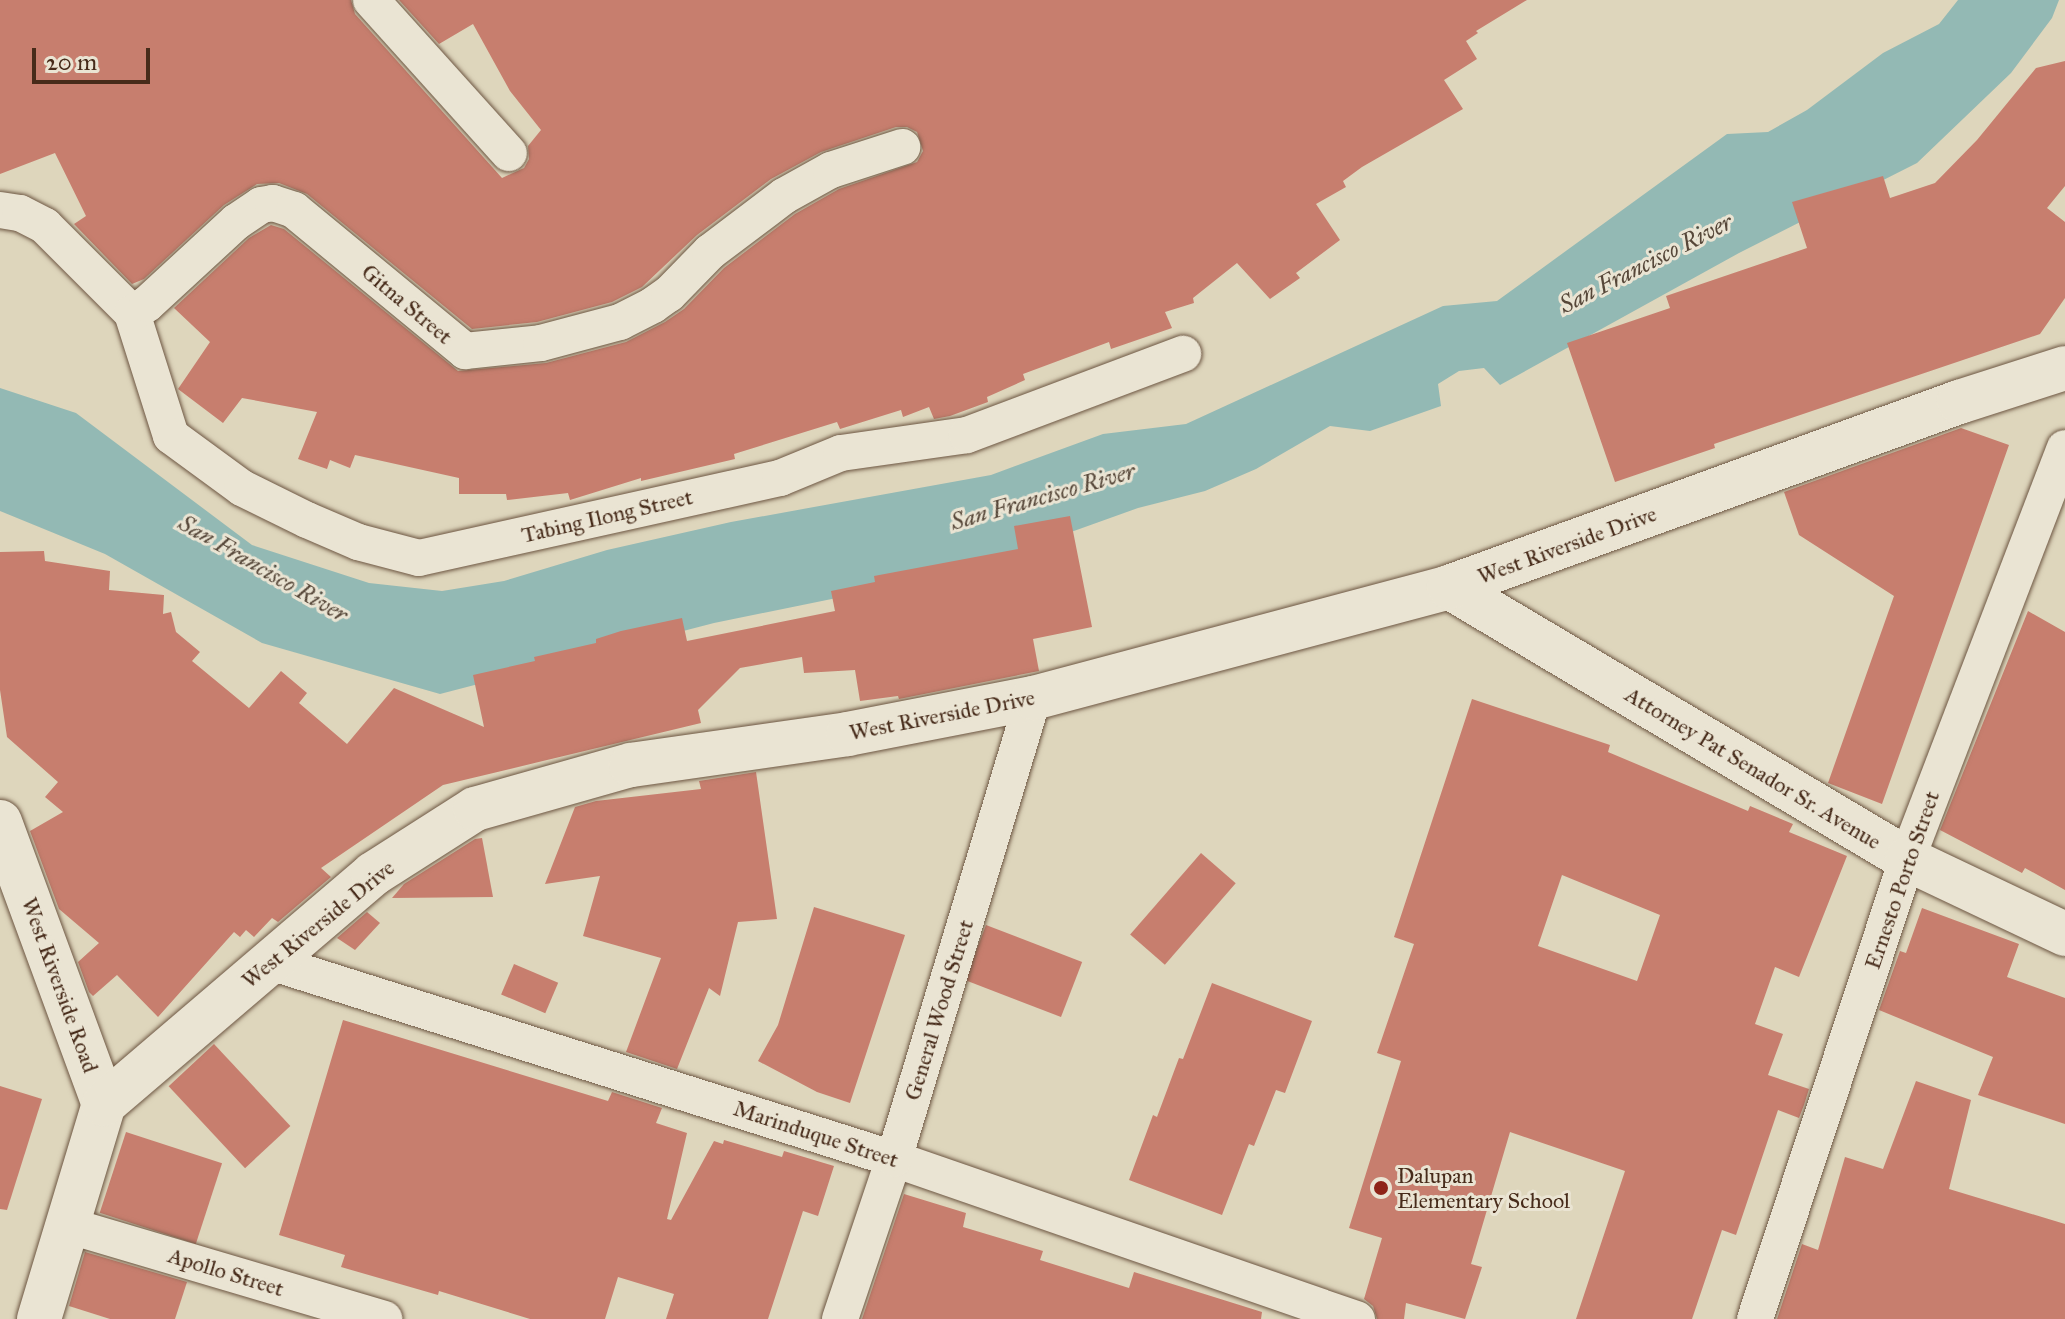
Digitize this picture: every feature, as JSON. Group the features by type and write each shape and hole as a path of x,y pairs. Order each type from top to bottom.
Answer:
{"street":[{"path":"371,0 509,153"},
{"name":"Gitna Street","path":"132,313 147,304 236,222 261,205 273,203 294,210 465,351 541,343 620,322 653,305 669,294 710,252 784,196 831,170 902,147"},
{"path":"0,210 20,213 45,226 132,313"},
{"name":"Tabing Ilong Street","path":"132,313 171,436 242,488 307,520 358,542 419,558 780,478 841,453 967,435 1183,354"},
{"name":"West Riverside Drive","path":"104,1104 373,874 475,809 631,765 848,734 1033,698 1449,587 1959,402 2065,368"},
{"name":"Ernesto Porto Street","path":"1755,1319 1907,859 2065,448"},
{"name":"Attorney Pat Senador Sr. Avenue","path":"1449,587 1907,859 2065,934"},
{"name":"General Wood Street","path":"840,1319 894,1159 1033,698"},
{"name":"West Riverside Road","path":"0,822 104,1104"},
{"name":"Marinduque Street","path":"270,962 894,1159 1357,1319"},
{"path":"39,1319 104,1104"},
{"name":"Apollo Street","path":"67,1225 384,1319"}],"water":[{"name":"San Francisco River","path":"1958,0 2059,0 2052,18 2011,73 1917,163 1739,253 1500,385 1484,368 1459,371 1438,384 1441,406 1370,431 1330,426 1256,469 1205,491 1138,508 954,574 714,623 440,694 262,643 105,554 0,511 0,388 76,413 252,545 369,583 442,591 504,581 607,550 731,522 991,475 1103,434 1186,424 1443,306 1497,301 1727,134 1768,132 1807,110 1883,53 1939,24"}],"building":[{"path":"0,0 351,0 355,14 502,178 524,168 529,159 528,146 541,130 510,91 473,24 439,44 399,0 1527,0 1476,31 1478,33 1466,41 1477,59 1444,80 1463,109 1362,167 1343,181 1346,187 1316,204 1340,240 1296,273 1300,278 1270,299 1237,263 1193,298 1194,303 1165,312 1172,328 1111,349 1109,342 1023,374 1025,380 987,397 988,402 950,416 934,419 929,407 903,417 901,410 840,429 837,422 734,454 735,459 641,481 641,478 570,500 568,493 507,500 506,494 459,494 459,478 355,455 350,468 330,460 327,469 298,459 317,412 242,398 223,423 178,389 210,342 174,308 249,238 271,225 284,229 458,371 546,363 626,342 665,322 684,309 724,268 795,214 839,189 917,162 923,151 917,132 907,127 896,127 821,152 771,179 697,235 642,287 612,302 537,322 472,329 307,194 279,183 257,184 224,205 144,279 132,284 74,224 86,216 55,153 0,174"},
{"path":"2065,61 2065,186 2047,208 2065,222 2065,298 2040,334 1714,444 1715,448 1615,482 1567,343 1670,308 1666,296 1807,248 1792,202 1883,176 1890,198 1935,183 1977,140 2036,68"},
{"path":"1961,428 2009,445 1882,804 1828,783 1894,596 1799,535 1784,492"},
{"path":"1070,516 1092,627 1033,639 1039,671 899,699 898,696 860,701 855,670 804,673 802,657 740,668 698,710 701,723 443,785 321,868 331,877 278,922 272,918 254,937 246,930 240,937 234,932 158,1017 117,975 93,996 89,992 78,962 99,943 59,909 30,831 63,812 45,797 58,782 7,737 0,690 0,552 44,551 45,561 110,571 109,590 164,595 163,614 171,612 176,632 200,652 192,661 249,708 281,671 307,693 299,703 347,744 394,688 484,727 473,675 596,643 596,639 621,631 682,618 687,641 835,611 831,591 875,582 874,576 1018,549 1014,526"},
{"path":"2028,611 2065,632 2065,890 2025,868 2022,873 1940,830"},
{"path":"1472,699 1610,745 1608,752 1748,811 1750,806 1793,824 1789,832 1847,856 1799,977 1775,967 1755,1024 1783,1034 1768,1075 1809,1089 1804,1105 1799,1118 1778,1110 1736,1235 1722,1230 1692,1319 1576,1319 1625,1171 1510,1132 1471,1264 1482,1267 1465,1319 1406,1303 1404,1319 1377,1319 1373,1306 1364,1299 1382,1238 1349,1228 1401,1061 1377,1053 1414,944 1394,937","holes":["1562,875 1660,915 1637,981 1538,946"]},
{"path":"756,772 777,919 738,922 720,996 709,988 677,1069 626,1052 661,958 583,936 600,876 545,884 575,807 596,801 701,789 699,781"},
{"path":"482,838 493,897 392,898 404,884 475,839"},
{"path":"1201,853 1236,883 1165,965 1130,935"},
{"path":"814,907 905,935 850,1103 817,1092 758,1061 778,1025"},
{"path":"1922,908 2019,944 2007,977 2065,998 2065,1124 1978,1095 1993,1057 1879,1010 1900,951 1906,953"},
{"path":"367,912 380,923 355,950 337,938"},
{"path":"986,925 1082,962 1061,1017 965,980"},
{"path":"514,964 558,983 545,1013 501,994"},
{"path":"1212,983 1312,1021 1285,1093 1276,1090 1254,1146 1249,1144 1222,1215 1129,1180 1153,1115 1157,1117 1179,1058 1183,1059"},
{"path":"343,1020 608,1101 612,1092 662,1108 656,1123 687,1133 667,1219 671,1220 714,1141 723,1144 724,1140 782,1157 784,1151 834,1166 818,1216 803,1211 768,1319 666,1319 674,1294 618,1277 605,1319 530,1319 439,1291 438,1295 341,1267 345,1255 279,1235"},
{"path":"214,1044 290,1126 245,1168 169,1086"},
{"path":"1916,1081 1971,1100 1949,1189 2065,1224 2065,1319 1777,1319 1802,1244 1818,1250 1845,1157 1883,1169"},
{"path":"0,1086 42,1099 7,1210 0,1209"},
{"path":"126,1132 222,1163 196,1244 100,1213"},
{"path":"904,1194 966,1213 963,1227 1043,1251 1040,1260 1129,1288 1134,1272 1262,1312 1261,1319 862,1319"},
{"path":"85,1252 187,1282 175,1319 110,1319 69,1306"}],"place":[{"name":"Dalupan Elementary School","path":"1381,1188"}]}
